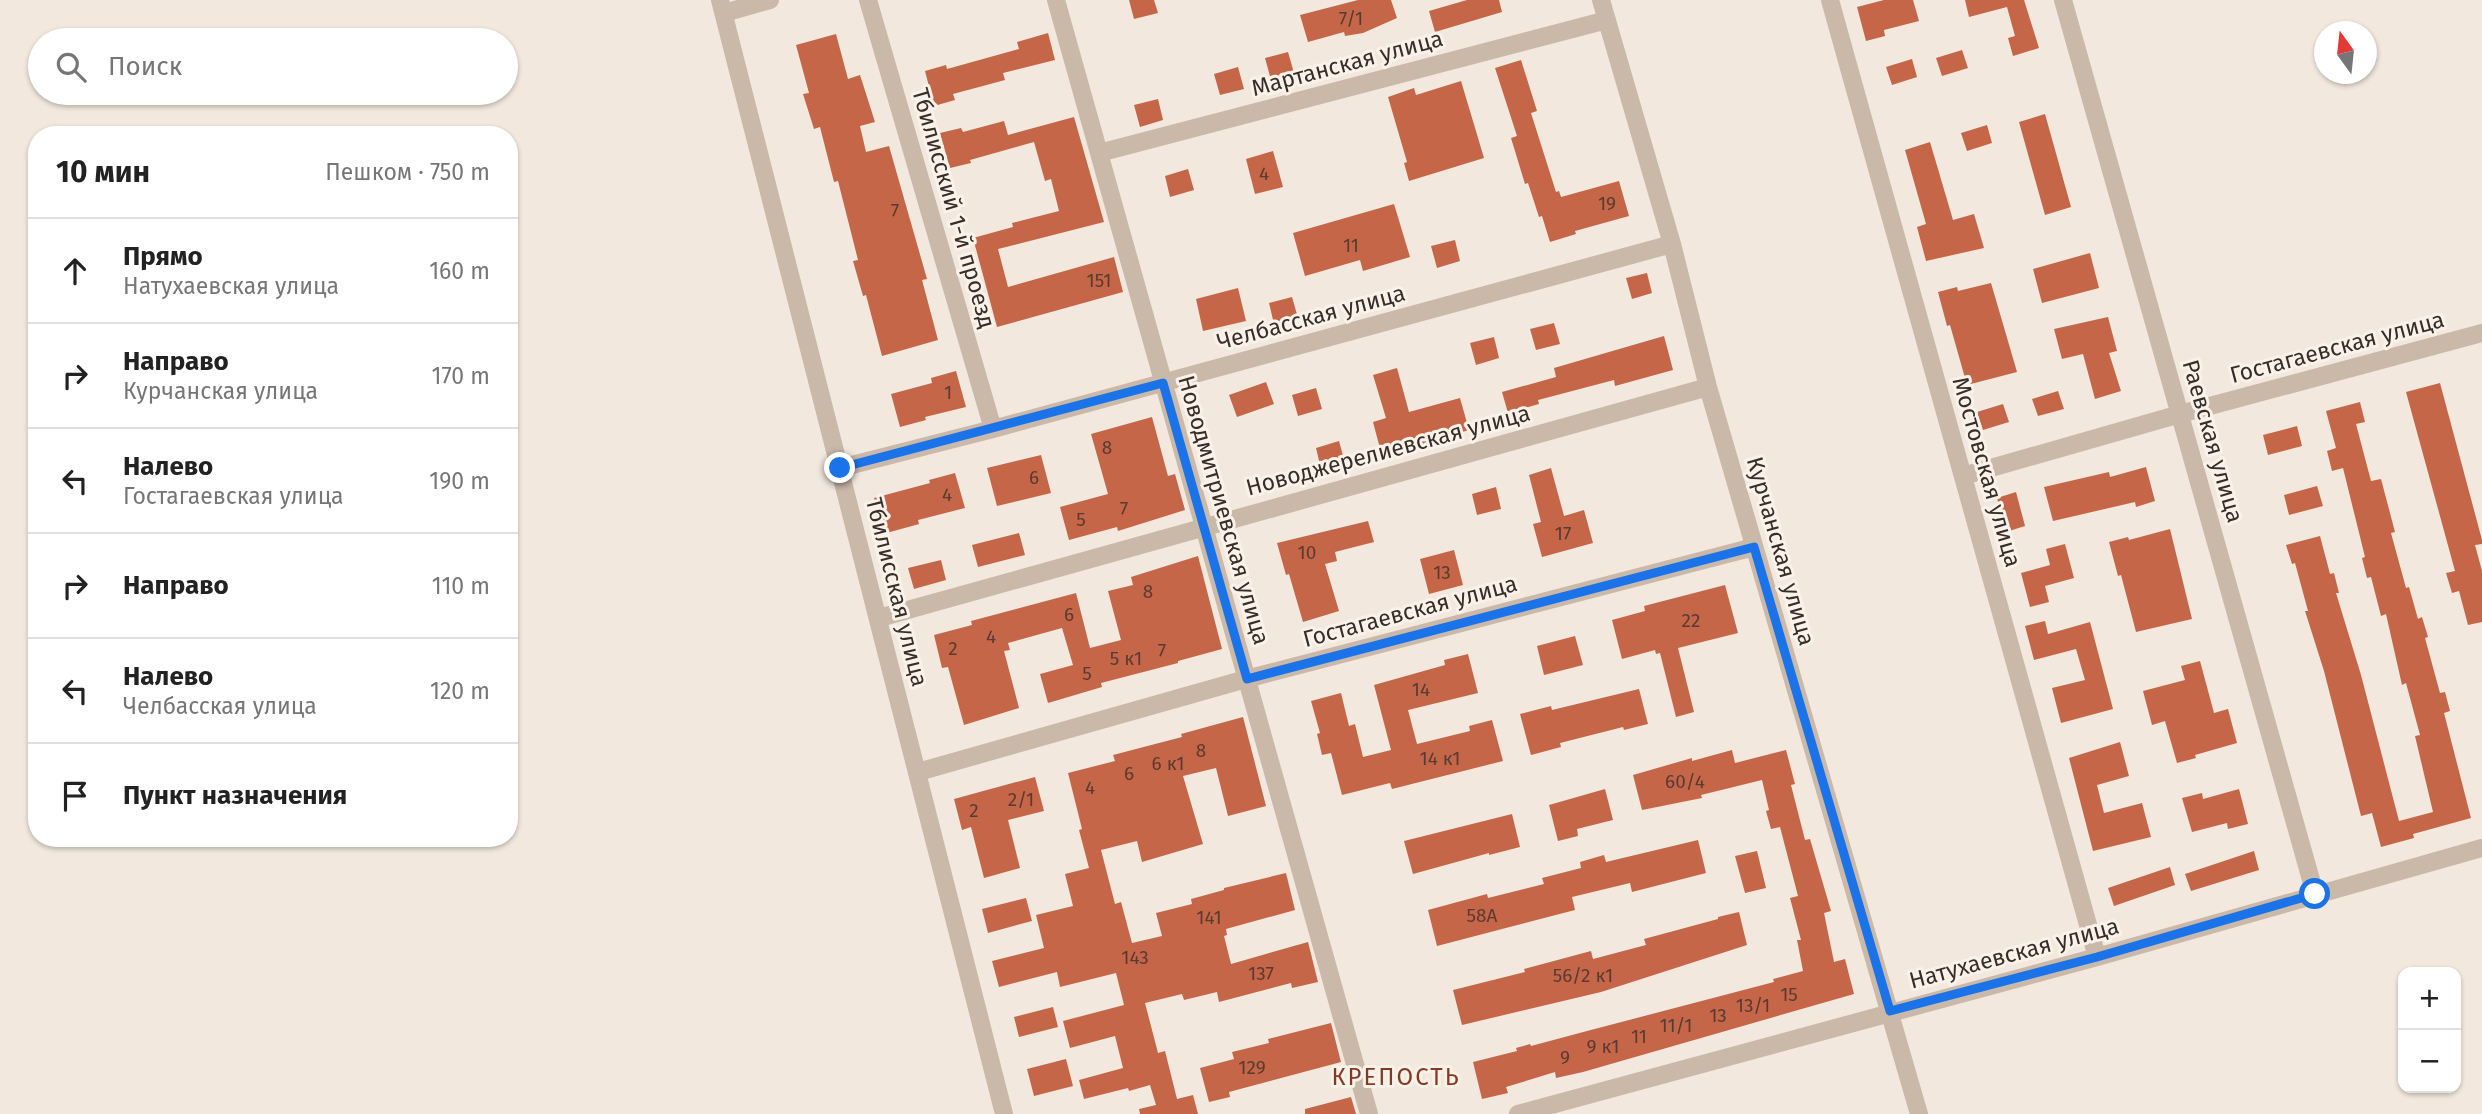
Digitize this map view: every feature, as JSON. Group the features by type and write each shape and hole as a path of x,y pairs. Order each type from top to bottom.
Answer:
{"street":[{"path":"722,6 770,0"},
{"name":"Тбилисский 1-й проезд","path":"868,0 993,429"},
{"name":"Новодмитриевская улица","path":"1056,0 1369,1114"},
{"name":"Курчанская улица","path":"1601,0 1672,244 1708,387 1919,1114"},
{"name":"Мостовская улица","path":"1830,0 2097,957"},
{"name":"Раевская улица","path":"2063,0 2315,894"},
{"name":"Тбилисская улица","path":"722,6 1004,1114"},
{"name":"Мартанская улица","path":"1098,153 1607,20"},
{"name":"Челбасская улица","path":"840,468 993,429 1672,244"},
{"name":"Гостагаевская улица","path":"1963,477 2180,414 2482,333"},
{"name":"Новоджерелиевская улица","path":"879,618 1708,387"},
{"name":"Гостагаевская улица","path":"918,772 1247,679 1754,547"},
{"name":"Натухаевская улица","path":"1518,1114 2097,957 2482,848"}],"building":[{"path":"1129,0 1154,0 1158,13 1134,19"},
{"path":"1358,0 1391,0 1397,18 1363,33 1345,36 1344,32 1308,42 1300,15"},
{"path":"1467,0 1499,0 1502,12 1435,32 1429,11"},
{"path":"1884,0 1913,0 1919,21 1884,30 1885,36 1866,41 1857,7"},
{"path":"1965,0 2024,0 2039,48 2013,56 2008,38 2015,36 2007,7 1969,17"},
{"path":"1048,33 1055,60 1003,73 1005,80 953,94 955,100 934,106 925,71 946,65 947,69 1019,49 1017,42"},
{"path":"836,34 848,79 860,75 875,122 860,126 866,152 889,146 927,279 922,280 938,340 882,356 866,295 863,296 853,261 858,260 838,181 834,182 820,127 814,129 803,94 809,93 796,45"},
{"path":"1962,50 1968,68 1942,76 1936,58"},
{"path":"1288,52 1294,73 1271,80 1265,58"},
{"path":"1912,59 1917,77 1892,85 1886,67"},
{"path":"1521,60 1537,111 1531,113 1556,192 1559,191 1561,197 1619,181 1629,216 1575,231 1576,234 1550,242 1528,183 1525,184 1511,138 1517,136 1495,68"},
{"path":"1238,67 1244,89 1220,95 1214,74"},
{"path":"1461,81 1484,158 1409,181 1404,163 1407,162 1388,97 1414,88 1416,95"},
{"path":"1158,99 1163,120 1140,127 1134,105"},
{"path":"2045,114 2071,207 2045,215 2019,122"},
{"path":"1074,117 1104,222 998,249 1008,287 1114,257 1123,292 997,327 973,238 1013,227 1012,223 1059,211 1051,179 1045,181 1034,142 950,168 940,133 961,128 963,132 1004,121 1008,135"},
{"path":"1987,125 1992,143 1967,151 1961,133"},
{"path":"1930,142 1953,220 1974,214 1984,248 1926,261 1917,227 1926,224 1905,150"},
{"path":"1273,151 1283,187 1255,194 1246,159"},
{"path":"1188,169 1194,190 1170,197 1165,176"},
{"path":"1394,204 1410,257 1363,271 1360,260 1305,276 1293,233"},
{"path":"1455,240 1460,261 1437,268 1431,246"},
{"path":"2090,253 2099,288 2042,303 2033,269"},
{"path":"1647,273 1652,293 1632,299 1626,278"},
{"path":"1991,283 2017,372 1967,385 1938,292 1957,287 1958,291"},
{"path":"1238,288 1246,321 1203,331 1196,299"},
{"path":"1292,297 1298,318 1274,324 1269,303"},
{"path":"2108,317 2117,351 2109,353 2121,391 2095,399 2083,354 2062,359 2054,329"},
{"path":"1554,323 1560,344 1536,350 1530,329"},
{"path":"1664,336 1673,370 1615,386 1614,380 1538,400 1539,404 1508,413 1502,392 1556,377 1554,368"},
{"path":"1494,337 1499,358 1476,365 1470,343"},
{"path":"1397,368 1409,412 1460,398 1469,430 1382,456 1373,422 1386,418 1373,375"},
{"path":"956,371 966,407 925,417 926,420 900,427 891,394 932,383 931,378"},
{"path":"1266,382 1274,404 1237,417 1229,395"},
{"path":"2440,383 2482,540 2482,544 2475,545 2482,571 2482,622 2468,625 2459,591 2452,593 2446,573 2455,571 2406,392"},
{"path":"1316,388 1322,409 1298,416 1292,395"},
{"path":"2058,391 2064,409 2038,416 2032,399"},
{"path":"2360,402 2365,422 2356,424 2371,481 2381,479 2395,532 2391,533 2406,588 2409,587 2418,619 2422,617 2440,693 2445,692 2450,711 2444,713 2471,818 2413,834 2414,838 2381,847 2372,813 2361,816 2324,671 2305,611 2308,611 2295,563 2292,564 2286,545 2320,536 2330,574 2334,573 2339,593 2336,593 2361,675 2399,821 2433,812 2415,736 2420,735 2406,683 2402,685 2386,614 2381,616 2371,577 2367,578 2362,558 2365,557 2343,468 2332,471 2327,451 2336,448 2326,411"},
{"path":"2003,404 2009,422 1983,430 1977,412"},
{"path":"1152,417 1168,476 1175,474 1185,510 1118,531 1117,527 1069,540 1060,507 1108,494 1091,434"},
{"path":"2297,426 2302,446 2268,455 2263,435"},
{"path":"1339,441 1345,463 1321,469 1316,448"},
{"path":"1041,455 1051,493 997,506 987,468"},
{"path":"2146,467 2155,501 2136,507 2135,502 2053,521 2044,487 2109,472 2110,477"},
{"path":"1551,468 1564,516 1584,510 1593,543 1542,557 1533,524 1541,522 1529,475"},
{"path":"955,473 965,508 918,520 919,524 883,534 874,498 930,483 929,480"},
{"path":"2317,486 2323,506 2289,515 2284,495"},
{"path":"1496,487 1501,509 1477,515 1472,494"},
{"path":"2016,492 2025,526 2006,532 1997,498"},
{"path":"1368,521 1374,542 1335,552 1337,561 1325,564 1339,611 1303,622 1277,543"},
{"path":"2170,529 2192,619 2136,632 2109,542 2128,537 2129,540"},
{"path":"1019,533 1025,555 978,567 972,545"},
{"path":"2065,544 2074,578 2045,586 2049,602 2030,607 2021,573 2050,565 2046,549"},
{"path":"1454,550 1463,585 1429,594 1420,559"},
{"path":"1198,556 1222,649 1101,683 1102,687 1048,703 1040,674 1073,665 1062,628 1008,643 1010,650 1004,651 1019,708 964,725 948,667 942,668 934,635 972,625 971,621 1076,593 1090,648 1121,640 1108,591 1133,585 1131,577"},
{"path":"941,560 946,580 914,589 908,568"},
{"path":"1725,585 1738,633 1678,648 1694,712 1676,717 1660,653 1656,654 1655,650 1622,659 1612,620 1645,611 1644,606"},
{"path":"2045,621 2048,634 2090,622 2113,709 2061,723 2052,688 2085,680 2076,649 2034,660 2025,626"},
{"path":"1575,636 1583,665 1544,675 1537,646"},
{"path":"1468,654 1478,693 1408,710 1417,744 1470,731 1469,726 1492,720 1503,761 1392,789 1390,783 1342,795 1331,753 1322,755 1317,734 1320,733 1311,701 1341,693 1349,726 1355,724 1363,757 1391,750 1374,685 1445,665 1444,660"},
{"path":"2200,661 2214,713 2228,709 2237,743 2177,763 2165,721 2152,725 2143,691 2185,680 2181,666"},
{"path":"1639,689 1648,724 1624,730 1623,727 1560,743 1561,747 1531,755 1520,714 1551,706 1552,710"},
{"path":"1243,717 1266,806 1228,816 1216,768 1183,776 1203,844 1142,862 1137,841 1101,850 1115,904 1121,902 1132,943 1162,936 1156,913 1192,904 1191,899 1224,888 1286,873 1295,910 1226,929 1227,935 1224,936 1231,964 1308,942 1318,982 1292,988 1291,983 1219,1002 1217,992 1184,1000 1182,994 1145,1003 1158,1053 1165,1051 1177,1099 1193,1095 1198,1114 1140,1114 1139,1109 1156,1105 1150,1085 1084,1099 1079,1080 1123,1068 1115,1036 1070,1048 1063,1021 1124,1005 1116,973 1060,987 1057,972 999,987 992,961 1044,948 1036,915 1073,906 1065,874 1089,868 1068,773 1115,761 1113,755"},
{"path":"2120,742 2129,776 2097,785 2104,813 2142,803 2151,837 2093,851 2069,758"},
{"path":"1732,750 1735,763 1786,750 1795,784 1791,785 1805,840 1810,839 1831,911 1824,913 1834,962 1845,959 1854,994 1583,1072 1556,1078 1555,1072 1506,1087 1508,1093 1482,1099 1473,1062 1517,1051 1516,1048 1530,1044 1531,1046 1774,982 1773,979 1803,971 1797,940 1801,940 1790,898 1798,896 1780,827 1771,829 1762,780 1701,795 1702,798 1642,810 1633,775"},
{"path":"1035,777 1044,811 1008,820 1020,868 984,878 971,827 962,830 954,799"},
{"path":"1605,789 1613,820 1577,829 1578,836 1558,841 1549,805"},
{"path":"2239,789 2248,824 2228,829 2227,823 2192,832 2182,798 2202,793 2203,799"},
{"path":"1512,814 1520,847 1413,874 1404,841"},
{"path":"1698,840 1706,873 1632,892 1630,883 1572,897 1575,910 1437,946 1428,910 1487,894 1488,898 1544,884 1542,878 1581,868 1580,862 1604,855 1606,862"},
{"path":"1757,851 1766,888 1745,893 1735,856"},
{"path":"2254,851 2259,870 2191,891 2185,874"},
{"path":"2170,867 2175,885 2114,906 2108,888"},
{"path":"1026,898 1032,921 988,933 982,909"},
{"path":"1739,912 1747,945 1601,992 1462,1025 1453,990 1525,972 1524,969 1591,951 1593,959 1646,945 1644,939"},
{"path":"1053,1007 1058,1027 1019,1037 1014,1017"},
{"path":"1331,1023 1341,1062 1229,1092 1230,1097 1209,1102 1200,1068 1234,1059 1232,1052 1269,1043 1268,1039"},
{"path":"1066,1059 1073,1086 1034,1096 1027,1069"},
{"path":"1351,1097 1356,1114 1305,1114 1305,1109"}],"district":[{"name":"КРЕПОСТЬ","path":"1396,1077"}],"route":[{"path":"840,468 1163,383 1247,679 1754,547 1890,1011 2097,957 2315,894"}]}
